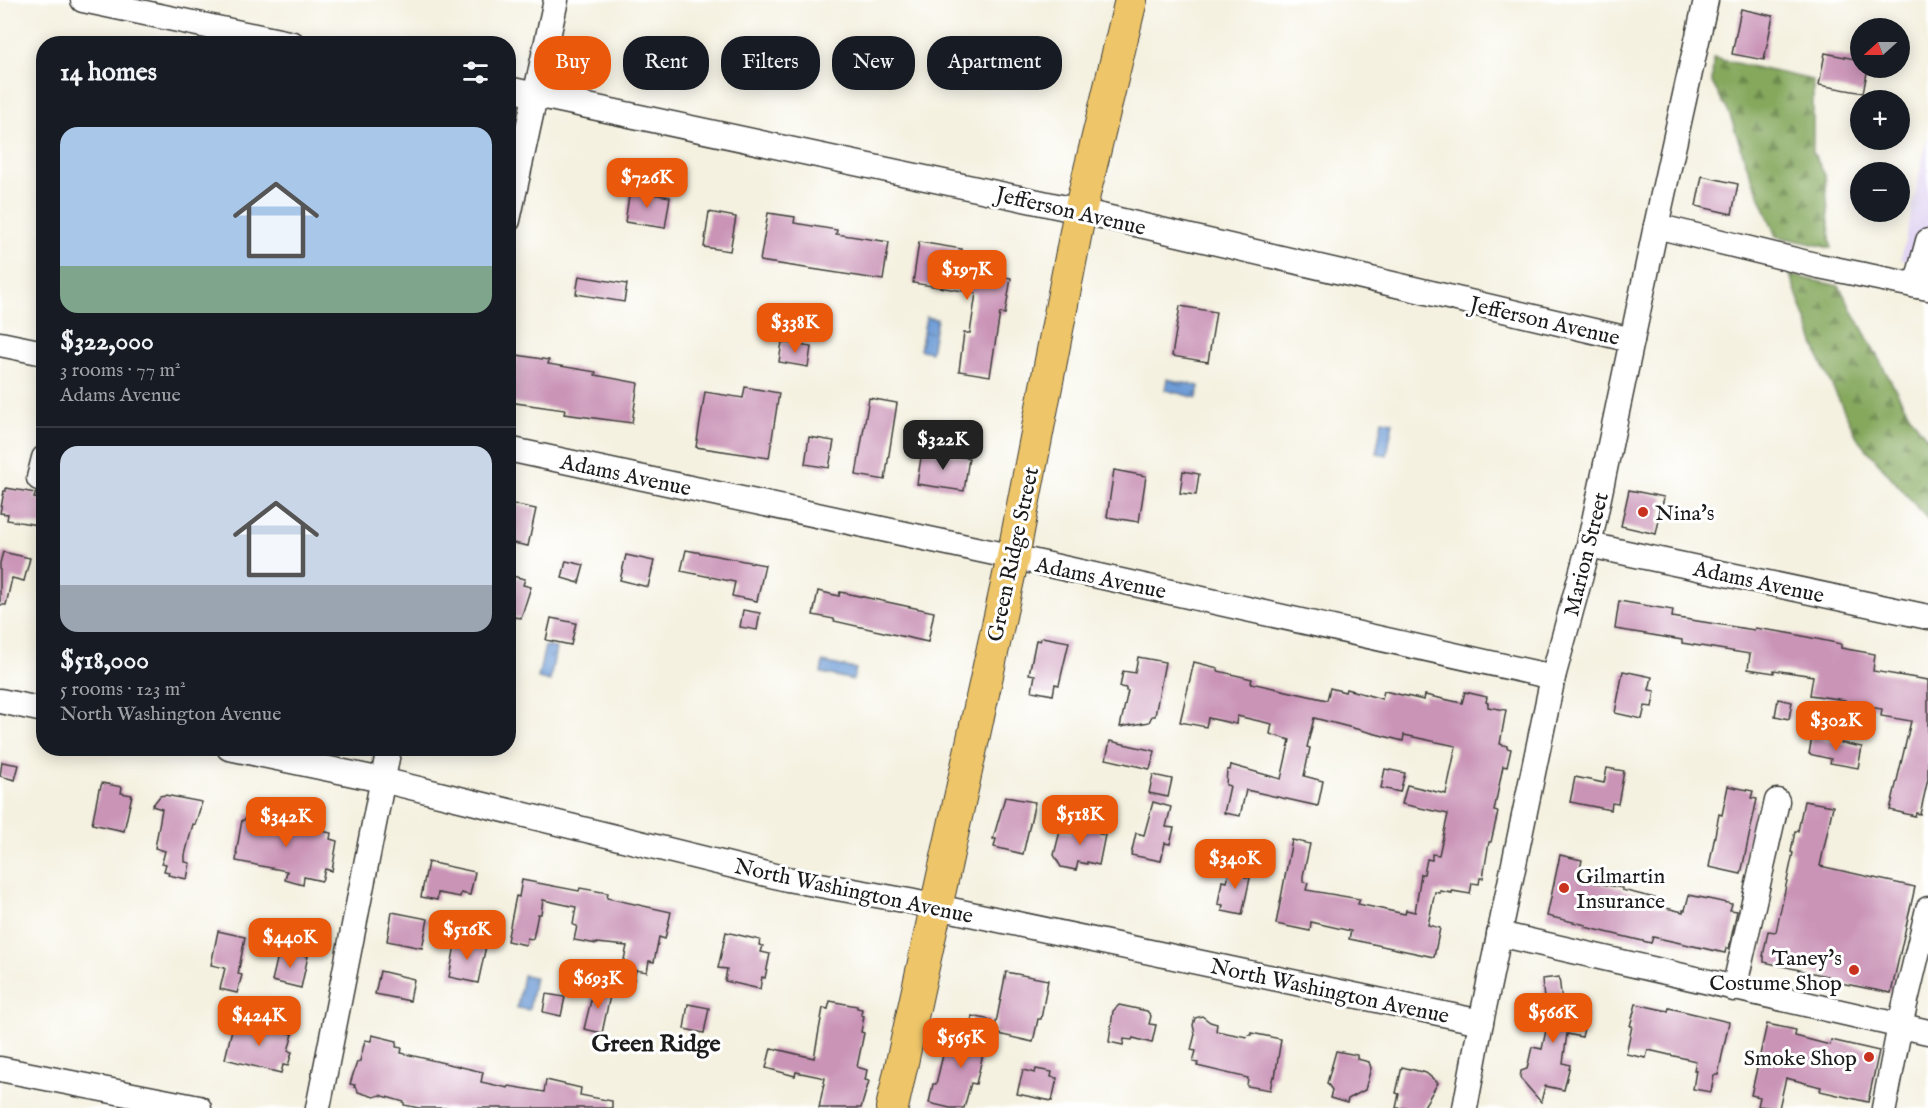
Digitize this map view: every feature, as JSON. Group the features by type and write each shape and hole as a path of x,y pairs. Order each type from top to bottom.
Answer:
{"main road":[{"name":"Green Ridge Street","path":"892,1108 1013,557 1080,211 1131,0"}],"street":[{"path":"83,0 255,36"},
{"path":"516,182 556,0"},
{"name":"Marion Street","path":"1465,1108 1553,677 1589,545 1706,0"},
{"name":"Jefferson Avenue","path":"516,91 1080,211 1632,340"},
{"path":"1656,226 1820,266 1922,287 1928,242"},
{"path":"0,344 36,351"},
{"name":"Adams Avenue","path":"516,451 1013,557 1553,677"},
{"name":"Adams Avenue","path":"1589,545 1928,617"},
{"path":"0,701 36,708"},
{"name":"North Washington Avenue","path":"267,756 382,780 787,879 936,907 1481,1022"},
{"path":"318,1108 387,756"},
{"path":"1734,989 1777,801"},
{"path":"1884,1108 1900,1025 1928,912"},
{"path":"1499,934 1928,1032"},
{"path":"0,1069 199,1108"}],"shaded area":[{"path":"1928,135 1928,265 1901,259"}],"green space":[{"path":"1713,58 1813,80 1813,152 1825,175 1831,248 1776,236 1747,166 1730,115 1712,83"},
{"path":"1790,275 1839,286 1909,414 1928,439 1928,520 1858,439 1821,363"}],"water":[{"path":"926,317 937,319 931,352 920,350"},
{"path":"1167,379 1199,386 1197,398 1165,390"},
{"path":"1382,420 1393,422 1387,455 1376,453"},
{"path":"545,646 556,648 550,681 538,678"},
{"path":"823,662 856,669 853,680 821,673"},
{"path":"523,975 535,977 529,1010 517,1008"}],"building":[{"path":"1741,9 1773,16 1764,60 1732,54"},
{"path":"1825,53 1850,58 1850,78 1866,78 1864,90 1850,91 1819,85"},
{"path":"1702,176 1738,184 1732,214 1696,206"},
{"path":"630,190 670,197 665,228 625,222"},
{"path":"709,212 736,217 730,251 704,247"},
{"path":"768,213 795,217 794,223 837,230 836,234 889,242 883,280 760,261"},
{"path":"919,242 962,249 959,269 1011,278 1005,314 1000,313 990,376 959,371 964,333 970,333 976,293 913,283"},
{"path":"579,276 627,284 624,302 576,294"},
{"path":"1180,306 1216,312 1208,362 1172,356"},
{"path":"782,342 811,347 808,367 779,362"},
{"path":"517,355 549,360 548,364 596,372 595,375 638,383 632,423 564,414 565,410 516,403"},
{"path":"745,387 779,393 769,458 696,447 705,392 743,398"},
{"path":"869,398 897,403 885,480 856,475"},
{"path":"809,437 834,441 829,468 805,464"},
{"path":"922,451 969,458 964,491 917,484"},
{"path":"1114,470 1146,476 1139,522 1107,517"},
{"path":"1183,471 1199,474 1196,495 1180,493"},
{"path":"6,488 36,493 34,498 36,498 36,525 7,520 8,514 0,513 4,491"},
{"name":"Nina's","path":"1629,490 1664,497 1656,534 1621,526"},
{"path":"516,505 536,509 528,546 516,544"},
{"path":"686,550 765,565 757,601 732,596 735,582 681,571"},
{"path":"3,552 30,558 24,581 12,578 6,605 0,605 0,563"},
{"path":"626,555 654,561 648,587 620,580"},
{"path":"566,561 584,565 579,583 562,578"},
{"path":"516,577 525,579 523,585 531,587 521,618 516,617"},
{"path":"818,591 839,596 840,592 934,612 928,642 813,615"},
{"path":"1619,601 1673,610 1672,617 1788,633 1841,644 1841,648 1875,654 1873,671 1928,680 1928,779 1920,814 1916,813 1915,816 1890,810 1911,721 1881,716 1882,709 1810,695 1813,676 1748,669 1750,654 1615,629"},
{"path":"743,610 760,613 757,630 740,627"},
{"path":"551,618 576,623 571,645 546,640"},
{"path":"1042,637 1069,642 1059,685 1055,684 1053,695 1032,691 1035,675 1029,674 1036,640 1040,641"},
{"path":"1138,657 1165,662 1155,716 1152,716 1149,722 1120,727 1128,691 1120,687 1123,671 1135,673"},
{"path":"1194,662 1218,668 1218,671 1252,679 1251,683 1327,700 1330,688 1345,692 1346,689 1382,699 1384,691 1424,700 1425,695 1462,703 1465,692 1487,697 1488,707 1506,710 1500,744 1511,749 1507,767 1503,766 1494,811 1498,812 1491,842 1489,842 1483,878 1480,878 1479,884 1472,883 1470,894 1452,891 1452,893 1435,892 1428,925 1440,928 1434,957 1349,939 1351,931 1311,922 1310,931 1276,924 1292,840 1310,844 1303,876 1303,882 1308,883 1306,890 1360,899 1358,904 1405,914 1406,910 1415,912 1421,874 1424,874 1427,859 1432,860 1432,854 1439,855 1448,814 1402,804 1407,785 1446,794 1456,746 1404,735 1403,741 1314,718 1307,747 1310,748 1304,776 1323,781 1318,806 1246,790 1240,816 1224,813 1230,786 1226,785 1227,770 1230,770 1231,765 1281,779 1290,740 1270,734 1272,724 1237,716 1236,724 1208,718 1206,727 1180,722"},
{"path":"1623,671 1652,677 1649,690 1655,691 1652,707 1645,706 1642,719 1615,713"},
{"path":"1778,699 1792,702 1789,719 1775,716"},
{"path":"1812,737 1862,747 1858,768 1830,763 1831,759 1809,754"},
{"path":"1110,741 1155,751 1150,769 1106,759"},
{"path":"2,762 19,765 15,780 0,776"},
{"path":"1607,768 1624,771 1618,804 1612,803 1611,810 1570,802 1575,777 1604,783"},
{"path":"1385,769 1405,773 1400,792 1381,788"},
{"path":"1153,775 1172,779 1168,797 1149,793"},
{"path":"102,783 122,787 121,793 132,795 124,831 92,824"},
{"path":"1728,786 1753,791 1751,798 1757,799 1741,874 1709,867 1719,814 1722,815"},
{"path":"160,796 202,802 195,825 193,824 185,855 185,862 190,863 187,879 168,875 169,872 164,871 166,864 162,863 165,851 155,848 162,809 152,806"},
{"path":"1005,797 1035,802 1023,854 994,847 996,839 993,839"},
{"path":"1804,801 1833,806 1820,866 1915,887 1891,993 1830,981 1831,977 1764,962 1768,931 1776,932 1793,853 1791,852 1795,831 1798,831"},
{"path":"1153,802 1171,807 1166,827 1174,828 1170,844 1165,843 1161,861 1131,855 1136,833 1144,835"},
{"path":"247,813 308,828 318,825 322,831 331,833 330,839 337,841 332,871 325,869 322,881 304,877 303,885 285,880 287,871 236,861 242,820 245,820"},
{"path":"1084,820 1101,823 1099,834 1105,835 1099,865 1078,862 1076,870 1061,867 1054,855 1060,831 1072,833 1073,829 1082,831"},
{"path":"1560,855 1582,860 1578,879 1622,888 1622,890 1655,898 1653,905 1683,912 1689,895 1732,904 1730,910 1737,911 1729,948 1726,948 1725,953 1653,937 1651,943 1547,916"},
{"path":"428,862 475,872 470,895 461,893 460,897 438,893 437,900 421,897"},
{"path":"1231,863 1247,866 1245,877 1250,878 1242,915 1222,911 1223,905 1218,904 1222,881 1227,882"},
{"path":"522,880 579,891 580,888 608,893 607,898 671,912 665,939 659,937 654,962 649,961 647,972 636,970 634,981 620,978 627,946 574,940 577,926 573,925 576,907 543,900 533,939 527,938 526,945 507,941 516,896 519,897"},
{"path":"392,912 428,919 422,948 387,941"},
{"path":"218,931 245,937 238,974 242,975 237,993 220,989 225,968 211,965"},
{"path":"726,932 760,940 759,945 763,946 761,952 770,954 760,989 725,981 727,969 718,968"},
{"path":"456,940 486,946 478,983 449,977"},
{"path":"279,951 308,956 301,988 272,981"},
{"path":"380,971 414,979 410,1001 375,994"},
{"path":"1006,972 1048,980 1041,1019 1038,1019 1033,1042 994,1033"},
{"path":"1559,977 1563,1010 1587,1015 1582,1037 1567,1034 1563,1063 1570,1065 1564,1090 1545,1086 1541,1102 1520,1078 1521,1071 1527,1069 1532,1047 1542,1049 1553,998 1544,999 1542,979"},
{"path":"594,988 611,991 602,1033 584,1029"},
{"path":"546,994 565,997 561,1016 543,1012"},
{"path":"830,1001 862,1009 861,1015 864,1016 861,1032 864,1033 857,1067 867,1070 865,1080 869,1081 861,1108 819,1108 825,1078 796,1072 795,1076 766,1068 771,1048 814,1058 823,1008 828,1009"},
{"path":"688,1004 709,1008 704,1033 684,1029"},
{"path":"1636,1004 1668,1011 1669,1008 1729,1022 1718,1075 1714,1075 1711,1092 1693,1089 1696,1061 1648,1050 1646,1058 1626,1054"},
{"path":"1119,1005 1147,1011 1151,1016 1149,1024 1156,1025 1152,1043 1133,1038 1132,1040 1124,1039 1123,1045 1109,1042 1113,1011"},
{"path":"972,1016 991,1020 976,1084 971,1083 964,1108 950,1108 929,1103 944,1051 956,1054 957,1049 967,1051"},
{"path":"1202,1016 1217,1024 1216,1031 1247,1037 1251,1033 1281,1039 1275,1077 1273,1076 1270,1090 1247,1086 1248,1078 1197,1066 1198,1063 1193,1062 1196,1051 1191,1050 1195,1034 1193,1025 1195,1018"},
{"path":"234,1021 293,1034 288,1051 292,1052 288,1066 283,1065 281,1073 225,1059"},
{"path":"1767,1024 1796,1030 1795,1036 1830,1045 1831,1040 1879,1051 1868,1102 1820,1091 1821,1087 1786,1078 1779,1108 1758,1106 1760,1097 1751,1095"},
{"path":"372,1035 397,1041 396,1047 402,1048 401,1053 483,1072 481,1082 544,1092 546,1080 581,1088 580,1095 612,1101 612,1108 419,1108 404,1105 404,1102 380,1095 374,1097 358,1092 355,1085 350,1084 357,1062 360,1061 365,1040 371,1041"},
{"path":"1336,1051 1357,1055 1357,1059 1369,1062 1371,1068 1365,1090 1348,1099 1347,1103 1330,1098 1332,1090 1327,1083"},
{"path":"1402,1067 1426,1073 1438,1083 1423,1108 1396,1108 1399,1094 1396,1093"},
{"path":"1036,1069 1052,1072 1051,1077 1057,1078 1052,1101 1017,1094 1023,1070 1035,1073"}],"place":[{"name":"Nina's","path":"1643,512"},
{"name":"Gilmartin Insurance","path":"1564,888"},
{"name":"Taney's Costume Shop","path":"1854,970"},
{"name":"Smoke Shop","path":"1869,1057"}],"district":[{"name":"Green Ridge","path":"656,1043"}]}
